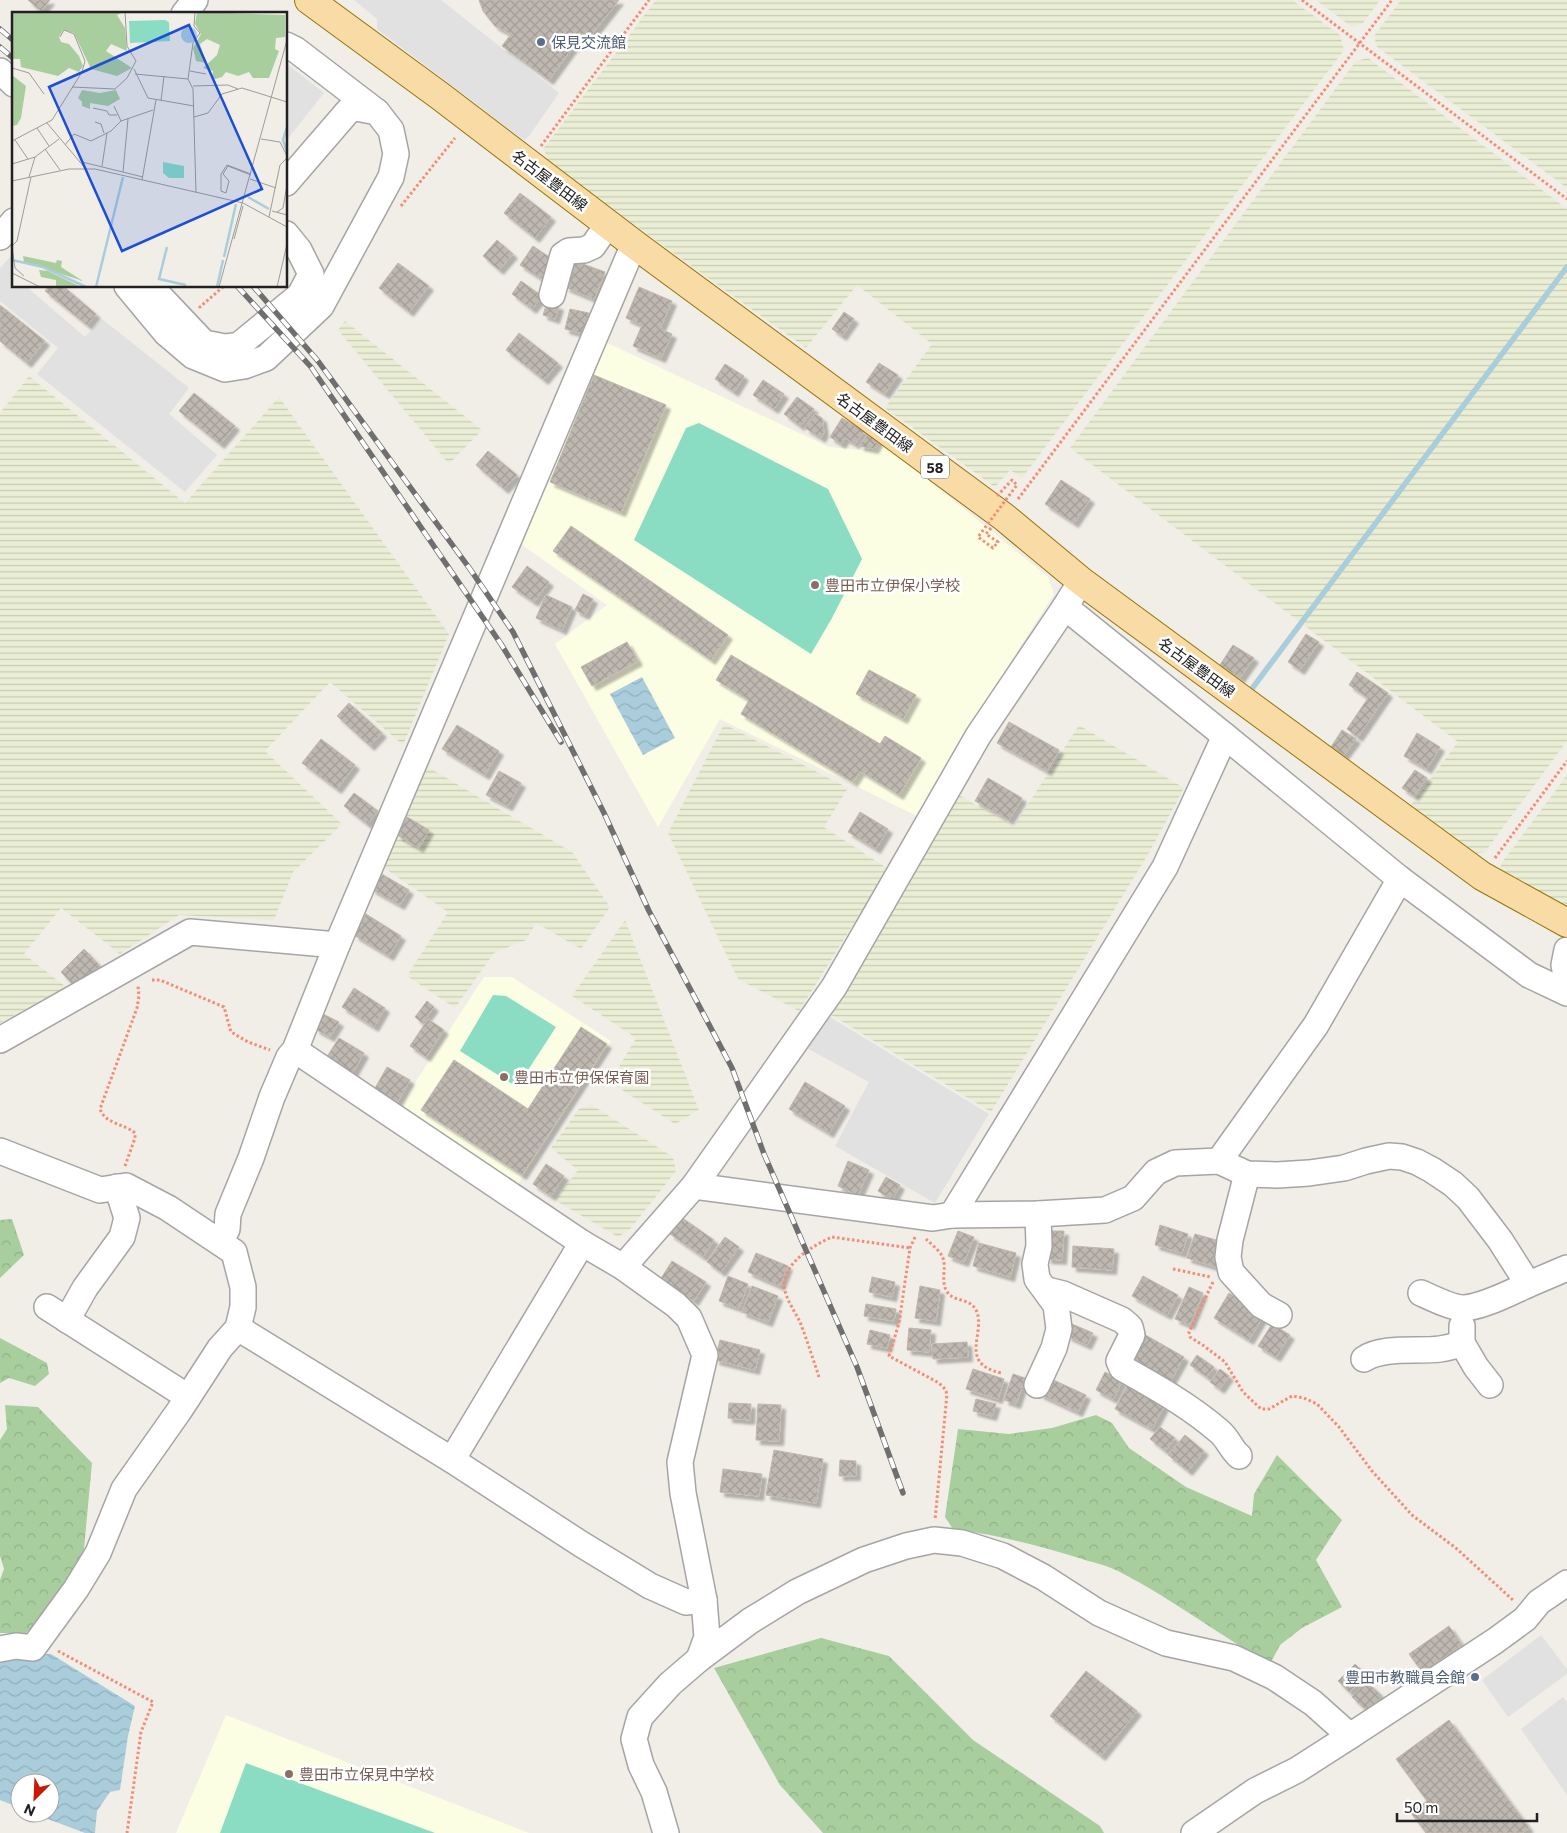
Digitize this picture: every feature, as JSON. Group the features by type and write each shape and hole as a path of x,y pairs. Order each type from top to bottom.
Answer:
{"main road":[{"name":"名古屋豊田線","path":"309,0 997,514 1080,581 1482,876 1567,923"}],"street":[{"path":"186,12 195,0"},
{"path":"129,288 166,332 193,356 225,369 244,366 266,358 320,306 391,177 396,154 391,130 377,112 296,50 288,46"},
{"path":"288,62 324,86 349,110"},
{"path":"0,71 12,82"},
{"path":"288,181 349,110 356,108 377,112"},
{"path":"0,237 12,223"},
{"path":"552,295 563,255 569,251 584,250 593,246 608,224"},
{"path":"152,288 204,343 224,347 239,345 300,295 311,274 299,250 288,236"},
{"path":"221,1241 227,1229 228,1214 251,1158 272,1097 292,1054 634,244"},
{"path":"623,1267 694,1186 834,988 978,736 1065,607 1080,581"},
{"path":"1065,607 1400,880 1529,974 1567,993"},
{"path":"952,1215 1166,867 1225,736"},
{"path":"1219,1161 1316,1025 1400,880"},
{"path":"0,1040 134,979 190,932 337,945"},
{"path":"1567,950 1564,965 1567,981"},
{"path":"292,1054 582,1243 623,1267 676,1305 689,1318 705,1355 680,1462 683,1493 704,1600 707,1637 699,1659"},
{"path":"0,1151 100,1190 126,1186 160,1204 221,1241 234,1252 243,1287 243,1307 238,1328 220,1348 124,1489 98,1553 76,1589 33,1648 16,1646 0,1648"},
{"path":"694,1186 922,1224 933,1218 952,1215 1038,1214 1105,1210 1133,1198 1156,1172 1175,1162 1219,1161 1247,1174 1277,1175 1344,1168 1388,1156 1402,1157 1418,1162 1453,1184 1468,1198 1500,1240 1527,1285"},
{"path":"1247,1174 1230,1240 1228,1257 1231,1272 1261,1305 1279,1314"},
{"path":"118,1187 127,1218 122,1237 84,1288 57,1314 188,1397"},
{"path":"1037,1385 1054,1348 1059,1329 1056,1305 1038,1279 1035,1264 1039,1246 1038,1214"},
{"path":"452,1460 582,1243"},
{"path":"1421,1293 1464,1308 1480,1304 1567,1268"},
{"path":"1047,1290 1063,1294 1122,1320 1130,1327 1132,1335 1119,1361 1122,1368 1169,1394 1220,1432 1239,1456"},
{"path":"1464,1308 1461,1320 1462,1343 1476,1367 1490,1385"},
{"path":"238,1328 452,1460 581,1544 650,1586 686,1602 704,1600"},
{"path":"1364,1359 1379,1352 1440,1349 1462,1343"},
{"path":"666,1833 654,1792 641,1765 634,1739 640,1717 670,1684 750,1620 797,1592 864,1560 906,1546 934,1540 962,1543 1003,1556 1043,1577 1098,1613 1166,1643 1234,1658 1274,1677 1313,1703 1350,1736"},
{"path":"1194,1833 1255,1791 1297,1770 1494,1641 1525,1619 1539,1602 1567,1583"}],"path":[{"path":"528,163 650,0"},
{"path":"1302,0 1567,199"},
{"path":"997,514 1012,480 1017,485 978,538 993,548 998,542 986,534 997,514 1392,0"},
{"path":"194,300 200,307 222,288"},
{"path":"1482,876 1567,761"},
{"path":"118,1187 135,1138 135,1133 105,1118 100,1109 137,1008 139,996 134,979"},
{"path":"146,980 160,980 217,1003 224,1007 231,1032 248,1042 292,1054"},
{"path":"922,1224 910,1248 899,1323 889,1356 939,1383 947,1394 934,1540"},
{"path":"922,1224 942,1255 945,1264 944,1281 946,1291 952,1297 970,1302 976,1309 979,1319 976,1349 980,1361 985,1366 1001,1373"},
{"path":"819,1377 799,1321 785,1292 784,1282 794,1262 832,1237 910,1248"},
{"path":"1173,1268 1217,1278 1212,1283 1189,1332 1190,1337 1225,1362 1243,1392 1261,1409 1269,1408 1292,1396 1304,1398 1317,1404 1339,1426 1372,1471 1412,1515 1457,1549 1514,1602 1525,1619"},
{"path":"33,1648 59,1651 153,1702 141,1732 127,1833"}],"shaded area":[{"path":"354,0 441,0 559,93 529,136 524,140 377,29 377,19"},
{"path":"656,0 1292,0 1340,35 1344,50 1022,478 1010,470 995,487 885,408 932,344 857,285 806,348 548,163 544,148"},
{"path":"1316,0 1380,0 1363,23 1352,27"},
{"path":"1401,0 1567,0 1567,188 1377,47 1374,36"},
{"path":"1368,58 1567,209 1567,741 1485,852 1473,854 1408,809 1458,742 1070,448 1356,61"},
{"path":"288,65 324,93 288,138"},
{"path":"12,255 12,288 30,288 85,337 102,319 189,388 169,414 217,455 185,492 37,374 58,348 0,301 0,268"},
{"path":"345,321 482,430 449,464 338,330"},
{"name":"豊田市立伊保小学校","path":"599,339 829,447 874,451 880,441 1048,577 1054,594 951,755 921,818 720,719 658,827 555,644 607,605 518,542"},
{"path":"29,376 185,503 279,397 449,634 403,745 330,682 265,751 342,824 293,872 274,920 179,915 120,954 61,908 24,954 66,987 0,1023 0,413"},
{"path":"724,724 848,788 824,827 888,869 799,1011 738,979 668,833"},
{"path":"1079,725 1184,788 1150,851 991,1112 828,1013 847,991 957,794 1014,826"},
{"path":"423,764 572,852 610,907 581,949 536,923 526,940 494,953 455,1008 407,976 448,912 383,867"},
{"path":"1567,775 1567,911 1499,874 1501,864"},
{"path":"625,920 699,1110 675,1124 610,1082 636,1038 572,996"},
{"name":"豊田市立伊保保育園","path":"484,977 512,977 611,1041 514,1190 396,1112"},
{"path":"825,1014 989,1114 935,1203 835,1146 869,1082 803,1046"},
{"path":"592,1105 673,1157 676,1171 630,1229 618,1237 555,1200 578,1170 551,1148 579,1109"},
{"path":"1541,1635 1567,1669 1567,1674 1508,1717 1482,1680"},
{"path":"1563,1697 1567,1703 1567,1795 1521,1729"},
{"name":"豊田市立保見中学校","path":"226,1715 529,1833 176,1833"}],"green space":[{"path":"699,423 828,489 862,559 811,654 634,540 686,428"},
{"path":"493,995 506,996 556,1027 517,1087 460,1051"},
{"path":"12,1219 24,1255 0,1278 0,1220"},
{"path":"0,1338 47,1363 49,1374 35,1386 9,1378 0,1383"},
{"path":"5,1405 38,1407 92,1463 84,1549 63,1596 26,1633 0,1633 0,1580 4,1569 0,1556 0,1440 7,1429"},
{"path":"1096,1415 1112,1423 1129,1448 1186,1487 1252,1516 1254,1494 1277,1455 1342,1520 1316,1560 1342,1607 1302,1628 1280,1645 1270,1664 1157,1593 1113,1569 1032,1545 953,1529 945,1517 958,1429 1009,1434 1052,1428"},
{"path":"821,1638 889,1656 973,1740 1100,1826 1104,1833 823,1833 780,1785 714,1668"},
{"path":"246,1763 435,1833 220,1833"}],"water":[{"path":"642,677 675,738 643,755 610,694"},
{"path":"0,1653 51,1654 135,1706 128,1736 120,1790 110,1792 97,1811 95,1833 85,1833 58,1823 60,1773 10,1773 10,1804 0,1800"}],"building":[{"path":"28,0 50,0 41,11"},
{"name":"保見交流館","path":"479,0 619,0 589,38 583,33 549,80 502,46 511,34 495,26 483,11"},
{"path":"520,193 551,217 535,238 504,213"},
{"path":"497,240 513,254 499,270 483,256"},
{"path":"533,246 555,261 542,279 520,265"},
{"path":"575,261 605,272 594,299 565,287"},
{"path":"398,263 429,286 409,312 379,288"},
{"path":"521,281 542,296 532,309 512,294"},
{"path":"639,287 672,301 660,329 672,334 661,358 633,346 642,325 626,318"},
{"path":"47,288 65,288 96,314 87,325 45,291"},
{"path":"547,302 559,306 555,319 543,315"},
{"path":"0,305 45,341 27,363 0,341"},
{"path":"570,309 589,313 583,334 565,329"},
{"path":"844,312 854,319 842,336 832,329"},
{"path":"519,333 558,363 544,380 506,350"},
{"path":"879,363 898,375 885,394 866,382"},
{"path":"725,364 744,376 734,392 715,379"},
{"path":"594,375 666,405 621,512 550,482"},
{"path":"763,380 784,394 774,409 753,395"},
{"path":"194,393 235,426 220,444 179,411"},
{"path":"797,397 814,409 800,426 784,414"},
{"path":"815,414 822,418 824,432 821,438 805,428"},
{"path":"842,418 864,431 855,444 845,438 841,444 830,437"},
{"path":"868,434 879,440 874,449 859,446"},
{"path":"488,451 517,475 504,489 476,465"},
{"path":"1061,480 1090,499 1074,523 1045,504"},
{"path":"571,526 728,635 711,660 553,551"},
{"path":"527,566 549,582 534,602 512,587"},
{"path":"583,594 593,599 585,615 575,610"},
{"path":"546,595 572,607 562,630 536,618"},
{"path":"1306,634 1319,642 1300,670 1288,662"},
{"path":"627,642 638,661 592,686 581,667"},
{"path":"1233,645 1254,658 1240,678 1220,665"},
{"path":"731,655 880,744 885,736 921,758 899,795 860,771 853,782 741,714 749,700 716,680"},
{"path":"869,670 916,695 903,719 856,694"},
{"path":"1357,672 1388,693 1358,737 1347,729 1368,698 1349,685"},
{"path":"349,703 382,733 370,746 337,716"},
{"path":"1009,722 1059,750 1047,771 997,743"},
{"path":"457,725 499,751 485,775 442,749"},
{"path":"1342,730 1356,739 1344,755 1331,747"},
{"path":"1417,733 1440,747 1427,769 1404,756"},
{"path":"321,739 355,765 337,789 302,763"},
{"path":"1415,770 1427,778 1414,796 1402,788"},
{"path":"499,771 521,783 508,806 486,795"},
{"path":"988,778 1022,798 1009,820 975,801"},
{"path":"354,793 378,811 367,824 344,806"},
{"path":"860,812 888,829 876,849 848,832"},
{"path":"407,817 429,830 419,848 397,835"},
{"path":"380,873 409,890 400,905 371,889"},
{"path":"366,914 401,936 389,956 354,935"},
{"path":"84,949 100,966 77,989 61,972"},
{"path":"354,988 385,1008 374,1027 342,1007"},
{"path":"427,1001 434,1007 422,1023 415,1017"},
{"path":"323,1014 339,1022 330,1037 315,1029"},
{"path":"428,1019 444,1030 426,1057 410,1046"},
{"path":"581,1027 607,1044 522,1175 421,1110 454,1060 528,1109"},
{"path":"339,1038 364,1053 352,1074 326,1058"},
{"path":"387,1067 410,1080 397,1103 374,1090"},
{"path":"805,1082 845,1106 829,1133 789,1109"},
{"path":"848,1161 869,1170 858,1195 838,1186"},
{"path":"546,1164 564,1176 551,1196 533,1184"},
{"path":"886,1177 900,1185 892,1200 878,1191"},
{"path":"681,1217 714,1240 703,1257 670,1234"},
{"path":"1160,1225 1188,1234 1182,1253 1155,1245"},
{"path":"958,1231 974,1237 964,1262 948,1256"},
{"path":"1048,1231 1064,1231 1062,1260 1047,1259"},
{"path":"1195,1234 1227,1243 1220,1268 1187,1258"},
{"path":"725,1237 739,1247 721,1272 707,1262"},
{"path":"979,1243 1016,1253 1010,1277 973,1266"},
{"path":"1073,1246 1114,1249 1112,1270 1072,1267"},
{"path":"756,1253 788,1266 780,1286 748,1272"},
{"path":"672,1261 706,1282 694,1301 660,1280"},
{"path":"728,1276 748,1284 739,1308 719,1301"},
{"path":"1143,1276 1178,1295 1167,1315 1132,1296"},
{"path":"872,1277 895,1282 892,1297 869,1292"},
{"path":"752,1286 778,1296 768,1322 742,1312"},
{"path":"920,1286 940,1290 936,1321 915,1318"},
{"path":"1189,1287 1203,1293 1190,1325 1175,1319"},
{"path":"1229,1293 1264,1315 1249,1340 1214,1318"},
{"path":"866,1304 896,1309 894,1321 864,1316"},
{"path":"1072,1324 1093,1333 1087,1345 1067,1336"},
{"path":"1272,1324 1290,1335 1276,1357 1258,1346"},
{"path":"909,1328 931,1330 929,1352 907,1350"},
{"path":"870,1330 890,1335 887,1348 867,1344"},
{"path":"1142,1333 1184,1357 1170,1382 1127,1357"},
{"path":"720,1340 760,1350 755,1370 715,1360"},
{"path":"967,1342 968,1357 933,1359 932,1344"},
{"path":"1197,1355 1214,1367 1207,1377 1190,1365"},
{"path":"973,1369 1004,1379 998,1399 966,1389"},
{"path":"1220,1369 1229,1376 1220,1389 1210,1382"},
{"path":"1105,1372 1122,1381 1113,1399 1096,1390"},
{"path":"1013,1374 1025,1378 1016,1404 1004,1400"},
{"path":"1047,1377 1086,1395 1078,1412 1039,1394"},
{"path":"1127,1386 1164,1406 1152,1429 1115,1409"},
{"path":"976,1399 996,1404 992,1416 973,1411"},
{"path":"729,1403 751,1404 750,1420 728,1418"},
{"path":"758,1404 781,1405 779,1441 756,1440"},
{"path":"1160,1427 1175,1438 1165,1451 1150,1439"},
{"path":"1185,1435 1204,1451 1188,1471 1168,1455"},
{"path":"774,1450 823,1459 816,1503 766,1495"},
{"path":"840,1460 856,1461 856,1476 839,1476"},
{"path":"723,1469 762,1474 759,1496 720,1492"},
{"path":"1449,1626 1462,1645 1422,1672 1409,1654"},
{"path":"1355,1664 1367,1675 1349,1692 1338,1681"},
{"path":"1086,1671 1137,1711 1101,1756 1050,1716"},
{"path":"1367,1682 1382,1696 1367,1711 1352,1697"},
{"path":"1449,1720 1529,1828 1522,1833 1426,1833 1411,1813 1427,1801 1396,1759"}],"waterway":[{"path":"1251,690 1567,267"}],"railway":[{"path":"0,29 12,39"},
{"path":"0,47 12,57"},
{"path":"239,288 311,367 501,644 561,742"},
{"path":"255,288 318,361 470,569 513,632 604,813 649,911 732,1068 764,1154 857,1367 903,1493"}],"place":[{"name":"保見交流館","path":"541,42"},
{"name":"豊田市立伊保小学校","path":"815,585"},
{"name":"豊田市立伊保保育園","path":"504,1077"},
{"name":"豊田市教職員会館","path":"1475,1677"},
{"name":"豊田市立保見中学校","path":"289,1774"}]}
